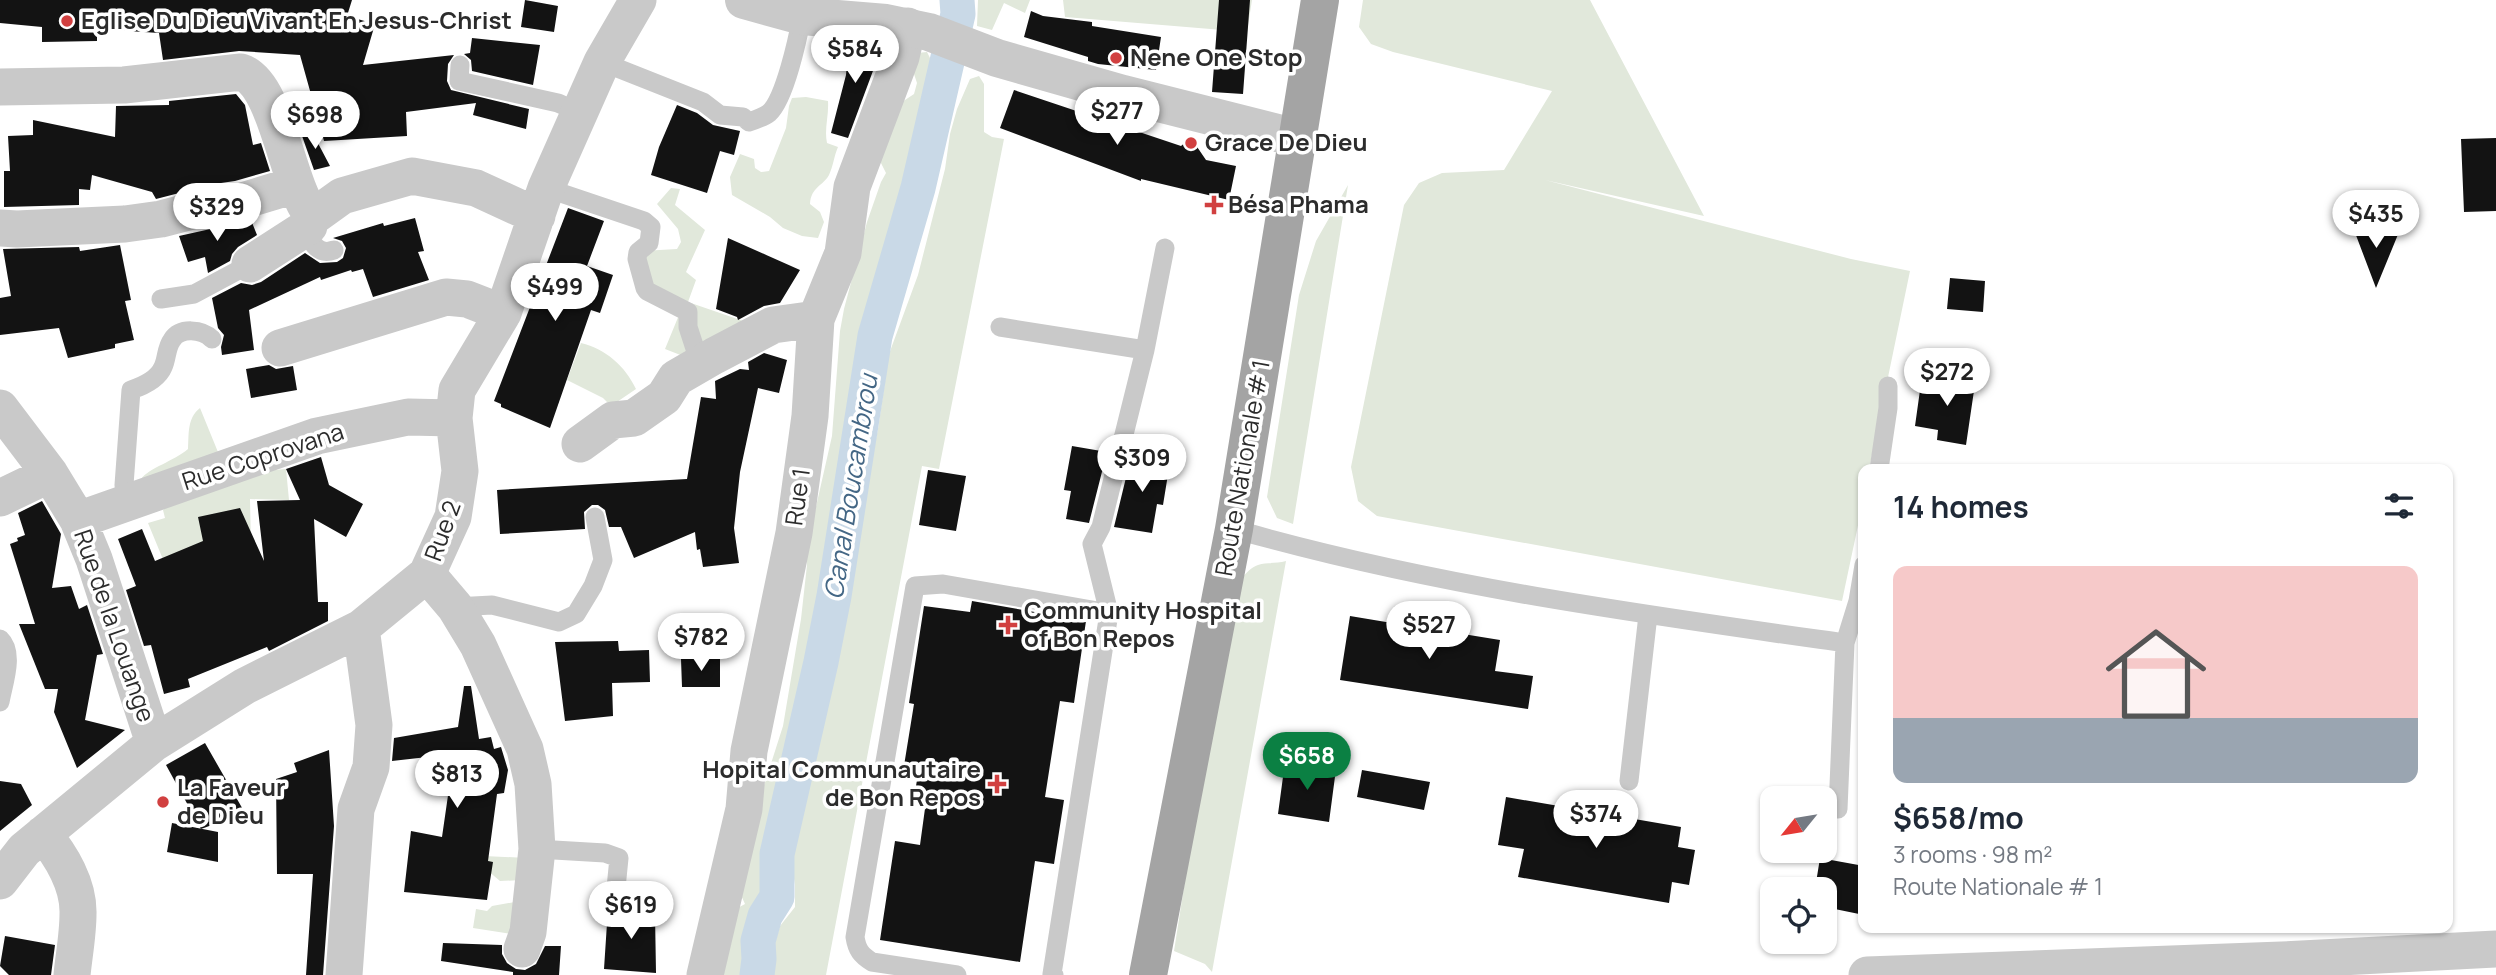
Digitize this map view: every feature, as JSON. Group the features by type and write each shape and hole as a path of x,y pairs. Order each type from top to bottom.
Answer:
{"main road":[{"name":"Route Nationale # 1","path":"1148,975 1234,529 1320,0"}],"street":[{"name":"Rue 2","path":"0,881 22,843 154,743 245,686 361,628 428,574 453,517 460,471 454,418 457,390 503,313 542,202 602,62 638,0"},
{"path":"744,0 802,16 919,29 996,58 1297,138"},
{"name":"Rue 1","path":"705,975 744,809 749,751 794,533 810,416 816,319 843,253 852,187 901,57 919,29"},
{"path":"0,87 124,85 241,72 258,83 275,121 311,220"},
{"path":"250,264 342,197 412,176 542,202"},
{"path":"0,228 149,220 239,202 311,220"},
{"path":"281,348 446,297 467,299 503,313"},
{"path":"580,444 612,420 634,418 664,397 676,378 700,364 774,325 816,319"},
{"name":"Rue de la Louange","path":"0,408 50,474 78,520 94,559 154,743"},
{"name":"Rue Coprovana","path":"78,520 317,436 408,417 454,418"},
{"path":"0,498 50,474"},
{"path":"428,574 455,607 478,645 525,750 533,784 537,849 527,932 522,949"},
{"path":"344,975 356,809 371,767 374,725 361,628"},
{"path":"22,843 57,851 70,877 78,912 72,975"},
{"path":"1867,975 2330,966 2496,949"}],"lane":[{"path":"602,62 703,102 720,115 743,117 749,122 770,112 778,100 796,47 802,16"},
{"path":"460,65 459,81 558,103 581,113"},
{"path":"542,202 644,221 651,227 649,243 638,252 637,259 645,288 688,312 688,327 700,364"},
{"path":"1053,975 1108,612 1092,544 1101,527 1145,350 1165,248"},
{"path":"161,299 194,294 250,264"},
{"path":"1000,327 1145,350"},
{"path":"127,502 124,485 131,390 149,383 163,369 172,339 178,334 192,330 212,339"},
{"path":"1880,464 1888,408 1888,386"},
{"path":"455,607 492,605 559,622 576,614 593,586 603,560 595,517"},
{"path":"1234,529 1289,545 1448,580 1648,615 1845,643"},
{"path":"957,975 872,962 857,948 855,937 915,586 943,584 1108,612"},
{"path":"1838,809 1845,643 1858,601"},
{"path":"1629,781 1648,615"},
{"path":"0,639 8,654 0,702"},
{"path":"537,849 605,853 619,858 615,898"}],"shaded area":[{"path":"978,0 1030,0 1025,13 1004,3 992,30 977,26"},
{"path":"1063,0 1252,0 1247,32 1065,17"},
{"path":"1363,0 1590,0 1704,216 1545,180 1851,259 1910,271 1870,464 1858,464 1858,525 1842,601 1377,516 1358,501 1351,467 1404,205 1419,183 1442,173 1504,170 1552,91 1393,52 1371,44 1359,27"},
{"path":"927,52 931,60 928,110 915,151 903,215 881,286 827,552 827,597 785,782 769,872 771,895 750,944 748,975 718,975 732,911 745,904 739,891 760,798 783,726 801,619 806,551 832,436 844,309 867,222 886,173 879,159 899,104 914,94 917,83 913,71 917,53"},
{"path":"979,76 984,84 984,132 1004,139 939,469 922,466 826,975 765,975 780,926 795,907 795,885 788,842 805,776 878,429 889,354 918,275 957,109 970,79"},
{"path":"806,97 828,101 827,143 838,147 827,179 811,198 810,204 820,212 824,222 818,238 802,236 783,228 770,217 732,195 730,177 740,154 754,159 755,168 761,172 769,171 786,128 792,98"},
{"path":"1348,185 1293,524 1277,518 1267,497 1299,295 1316,241"},
{"path":"671,188 680,189 675,205 705,230 686,272 696,280 688,302 749,323 683,356 665,349 679,315 653,285 642,251 677,249 681,242 678,229 657,204"},
{"path":"581,343 599,349 614,360 636,389 611,406 603,398 567,380"},
{"path":"200,408 220,457 141,479 188,449 191,421"},
{"path":"286,469 289,500 250,499 251,548 169,574 148,523 165,518 163,510 175,498 263,471"},
{"path":"1286,561 1212,972 1205,964 1174,951 1229,599 1241,579 1253,567"},
{"path":"484,856 527,858 523,880 500,881 487,870"},
{"path":"526,900 524,936 473,928 476,909 487,911 492,906"}],"building":[{"path":"0,0 352,0 347,16 375,24 363,65 454,55 448,64 447,81 451,90 529,109 526,129 473,115 476,103 406,112 407,136 324,141 300,55 239,51 163,60 159,33 97,29 97,41 42,42 42,27 0,23"},
{"path":"525,0 558,6 554,32 521,27"},
{"path":"1219,0 1250,0 1243,94 1212,92"},
{"path":"1031,11 1043,16 1092,22 1092,26 1161,37 1156,70 1098,64 1088,61 1088,57 1024,37"},
{"path":"472,38 540,45 533,85 472,71 471,60 464,54 470,53"},
{"path":"849,42 881,45 848,138 831,133 846,75"},
{"path":"1014,90 1181,146 1191,138 1206,160 1236,166 1229,200 1141,181 1000,128"},
{"path":"236,94 245,105 253,145 261,143 270,171 156,199 152,192 92,175 90,190 79,189 79,205 4,207 4,171 10,171 8,136 33,135 33,120 115,137 116,106 169,105 169,101"},
{"path":"677,105 697,113 713,125 740,131 734,155 720,151 707,193 651,175 659,147"},
{"path":"311,130 330,166 314,170 301,133"},
{"path":"2496,138 2496,211 2464,212 2461,139"},
{"path":"568,208 604,221 587,266 613,275 600,313 591,310 550,428 501,407 501,404 494,401"},
{"path":"415,218 424,251 418,252 429,280 373,297 363,269 321,280 320,277 249,310 254,350 222,355 224,335 218,328 212,298 241,283 252,285 261,282 305,253 320,263 337,262 343,258 346,248 342,241 333,238 383,223 384,226"},
{"path":"251,220 257,235 238,247 230,261 208,273 205,257 188,262 179,236"},
{"path":"2354,230 2399,232 2376,288"},
{"path":"728,238 800,270 780,303 764,306 738,320 737,317 716,309"},
{"path":"120,245 131,300 125,301 134,340 115,344 115,348 68,358 59,328 0,335 0,298 11,296 3,249 79,247 80,251"},
{"path":"1950,278 1985,281 1983,312 1947,309"},
{"path":"764,353 787,360 779,393 758,388 740,472 734,528 739,563 703,567 695,532 634,558 621,527 609,527 605,510 598,505 592,505 584,512 585,529 500,534 497,490 687,479 701,397 716,399 715,381 740,369 749,370 748,362"},
{"path":"269,365 276,369 293,366 297,390 251,398 246,369"},
{"path":"1948,372 1976,377 1966,445 1937,440 1938,430 1915,426 1921,383 1946,387"},
{"path":"1072,446 1107,452 1089,523 1066,519 1071,491 1064,490"},
{"path":"321,457 329,485 363,504 346,537 314,519 318,602 328,602 328,621 269,651 267,647 188,679 190,687 164,694 151,645 144,646 126,590 136,586 118,539 142,529 155,561 203,541 198,517 240,508 264,561 257,501 300,500 286,469"},
{"path":"1131,457 1170,462 1163,505 1157,504 1152,533 1114,527"},
{"path":"928,470 966,476 956,531 919,525"},
{"path":"42,501 61,534 52,588 71,586 79,609 87,605 103,654 97,655 85,720 125,730 77,768 54,712 58,689 45,689 19,624 35,624 10,544 25,535 18,513"},
{"path":"972,601 1086,621 1074,703 1060,701 1045,797 1064,800 1054,864 1035,861 1020,962 880,940 895,841 920,845 927,794 915,792 918,774 903,772 914,704 909,703 924,606 970,612"},
{"path":"1395,606 1428,611 1426,628 1500,640 1495,671 1533,676 1528,709 1340,680 1350,616 1392,623"},
{"path":"618,641 619,651 649,650 650,682 612,683 613,716 565,721 555,642"},
{"path":"681,659 720,659 720,687 682,687"},
{"path":"464,686 471,686 479,739 491,737 494,749 501,747 508,770 504,793 497,794 488,861 493,862 487,900 404,892 411,831 442,837 454,754 392,761 394,738 458,727"},
{"path":"205,743 245,813 201,829 166,765"},
{"path":"329,750 334,826 323,975 306,975 313,874 277,874 276,779 297,772 294,763"},
{"path":"1285,762 1336,769 1329,822 1278,814"},
{"path":"1362,770 1430,782 1424,810 1357,797"},
{"path":"0,781 21,784 32,805 0,831"},
{"path":"1506,797 1681,827 1678,847 1695,850 1689,885 1672,882 1669,903 1518,877 1524,849 1498,845"},
{"path":"172,823 218,832 218,862 167,852"},
{"path":"1838,861 1858,865 1858,914 1837,909 1837,877 1817,877 1819,863"},
{"path":"608,908 655,914 656,973 604,969"},
{"path":"5,936 55,945 51,975 9,975 0,966"},
{"path":"443,943 502,945 502,954 507,963 516,969 525,970 536,964 545,946 561,946 559,975 513,975 513,972 441,961"}],"waterway":[{"name":"Canal Boucambrou","path":"757,975 758,941 765,916 777,897 777,854 834,596 875,336 918,188 958,14 957,0"}],"place":[{"name":"Eglise Du Dieu Vivant En Jesus-Christ","path":"67,21"},
{"name":"Nene One Stop","path":"1116,58"},
{"name":"Grace De Dieu","path":"1191,143"},
{"name":"Bésa Phama","path":"1214,205"},
{"name":"Community Hospital of Bon Repos","path":"1008,625"},
{"name":"Hopital Communautaire de Bon Repos","path":"997,784"},
{"name":"La Faveur de Dieu","path":"163,802"}]}
